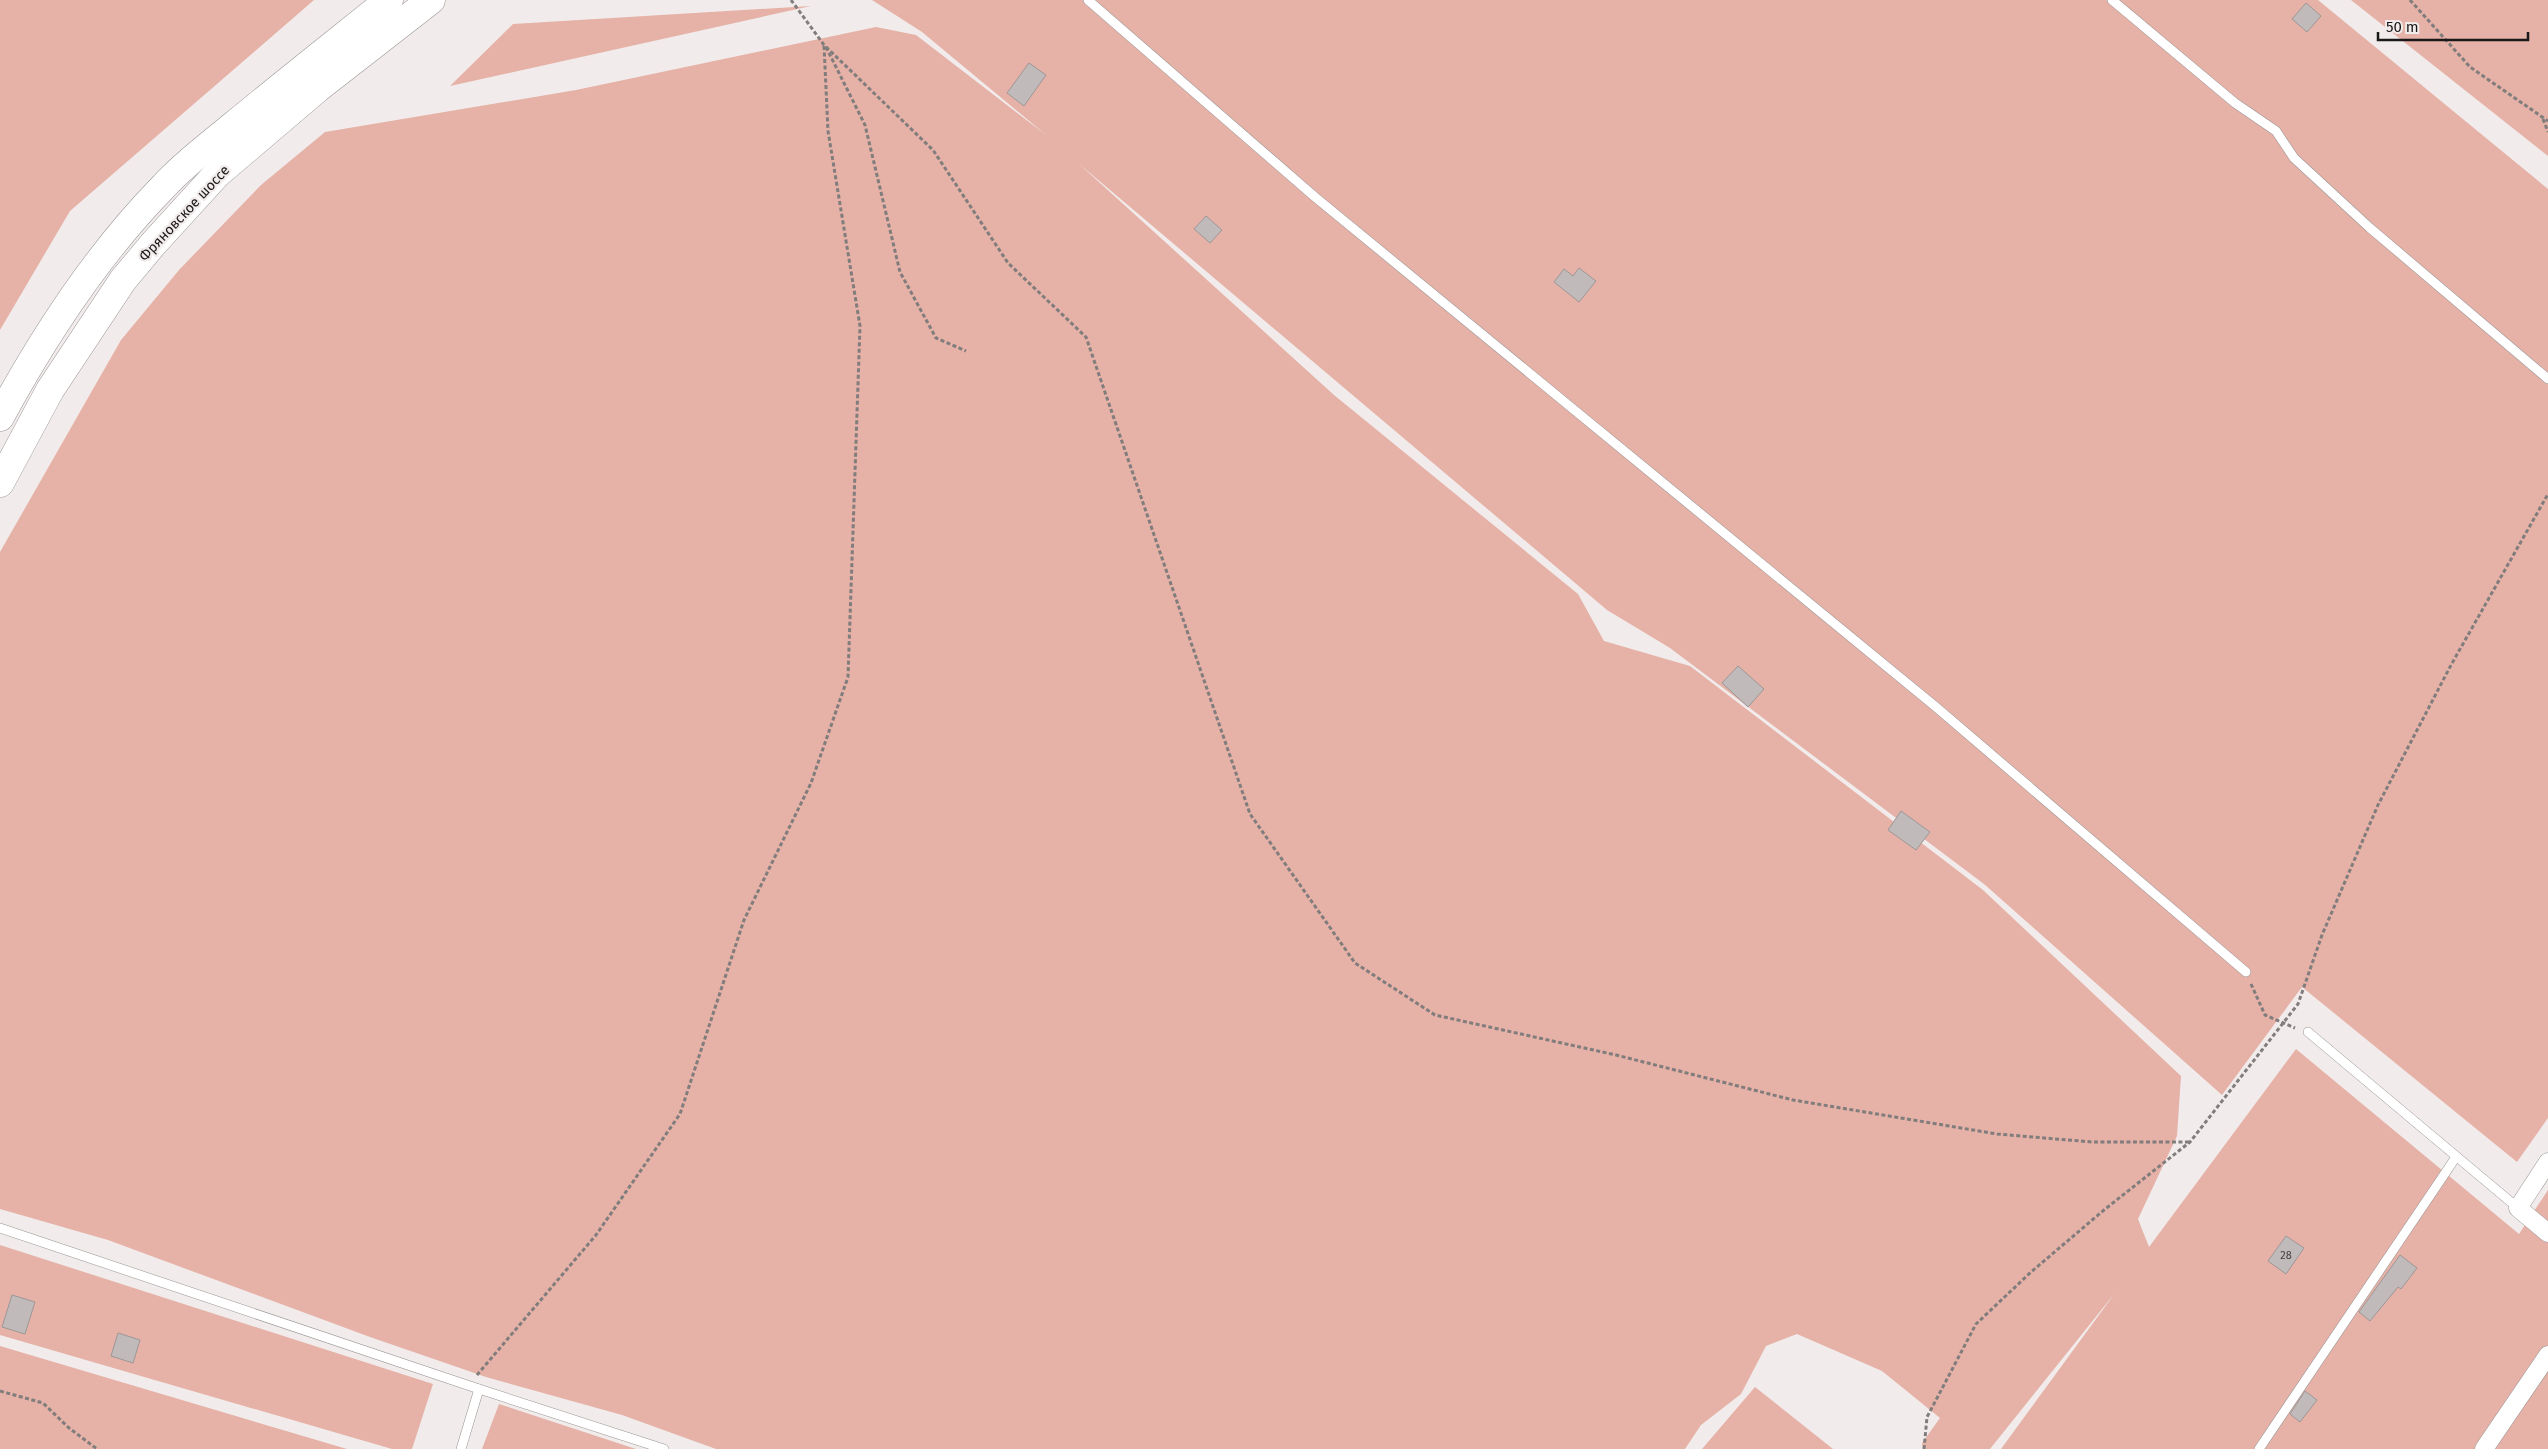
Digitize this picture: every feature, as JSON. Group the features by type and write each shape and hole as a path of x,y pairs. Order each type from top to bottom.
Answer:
{"main road":[{"name":"Фряновское шоссе","path":"0,417 24,373 66,307 134,217 165,184 205,149 389,0"},
{"name":"Фряновское шоссе","path":"0,482 50,390 123,280 154,243 217,174 318,88 431,0"}],"street":[{"path":"2548,1162 2518,1208 2548,1233"},
{"path":"2484,1449 2548,1355"}],"lane":[{"path":"1088,0 1315,197 1936,707 2246,972"},
{"path":"2112,0 2236,102 2276,130 2294,158 2349,209 2548,379"},
{"path":"2308,1032 2518,1208"},
{"path":"2259,1449 2456,1157"},
{"path":"0,1228 664,1449"},
{"path":"461,1449 479,1389"}],"path":[{"path":"791,0 824,45 865,125 900,272 936,338 966,351"},
{"path":"2410,0 2470,67 2548,121"},
{"path":"824,45 933,150 1008,263 1086,337 1250,814 1355,963 1435,1015 1616,1055 1793,1100 1997,1134 2092,1142 2190,1142"},
{"path":"468,1385 596,1236 680,1114 744,920 811,783 848,677 860,326 828,131 824,45"},
{"path":"2543,118 2548,132"},
{"path":"1924,1449 1927,1417 1976,1324 2031,1272 2104,1210 2190,1142 2298,1004 2322,935 2378,805 2451,665 2548,494"},
{"path":"2246,972 2265,1015 2308,1032"},
{"path":"0,1391 43,1403 69,1428 97,1449"}],"shaded area":[{"path":"0,0 314,0 70,211 0,330"},
{"path":"872,0 2318,0 2548,189 2548,1118 2517,1162 2302,987 2222,1095 1984,884 1670,648 1607,610 1078,163 1334,395 1578,594 1604,641 1690,666 1983,890 2181,1076 2177,1136 2138,1219 2149,1247 2296,1049 2519,1234 2548,1190 2548,1449 2001,1449 2115,1293 1990,1449 1923,1449 1922,1443 1940,1418 1882,1371 1797,1334 1766,1346 1741,1394 1701,1425 1685,1449 716,1449 622,1415 486,1377 370,1337 108,1240 0,1209 0,552 121,340 179,270 261,185 325,132 576,90 876,27 916,35 1046,135 922,32"},
{"path":"2351,0 2548,0 2548,156"},
{"path":"811,6 450,86 513,24"},
{"path":"0,1245 433,1384 412,1449 392,1449 0,1335"},
{"path":"0,1346 347,1449 0,1449"},
{"path":"1755,1387 1833,1449 1702,1449"},
{"path":"499,1404 636,1449 482,1449"}],"building":[{"path":"2306,3 2321,16 2307,32 2292,19"},
{"path":"1029,63 1046,75 1024,106 1007,93"},
{"path":"1206,216 1222,230 1210,243 1194,229"},
{"path":"1579,268 1596,281 1579,302 1554,282 1564,269 1573,276"},
{"path":"1738,666 1764,689 1748,707 1722,683"},
{"path":"1901,811 1930,832 1916,850 1888,830"},
{"path":"2286,1236 2304,1248 2286,1274 2268,1261"},
{"path":"2400,1255 2417,1268 2401,1289 2398,1287 2370,1321 2359,1312"},
{"path":"12,1295 35,1302 25,1334 2,1327"},
{"path":"118,1333 140,1340 133,1363 111,1356"},
{"path":"2305,1391 2317,1400 2300,1422 2290,1414"}]}
